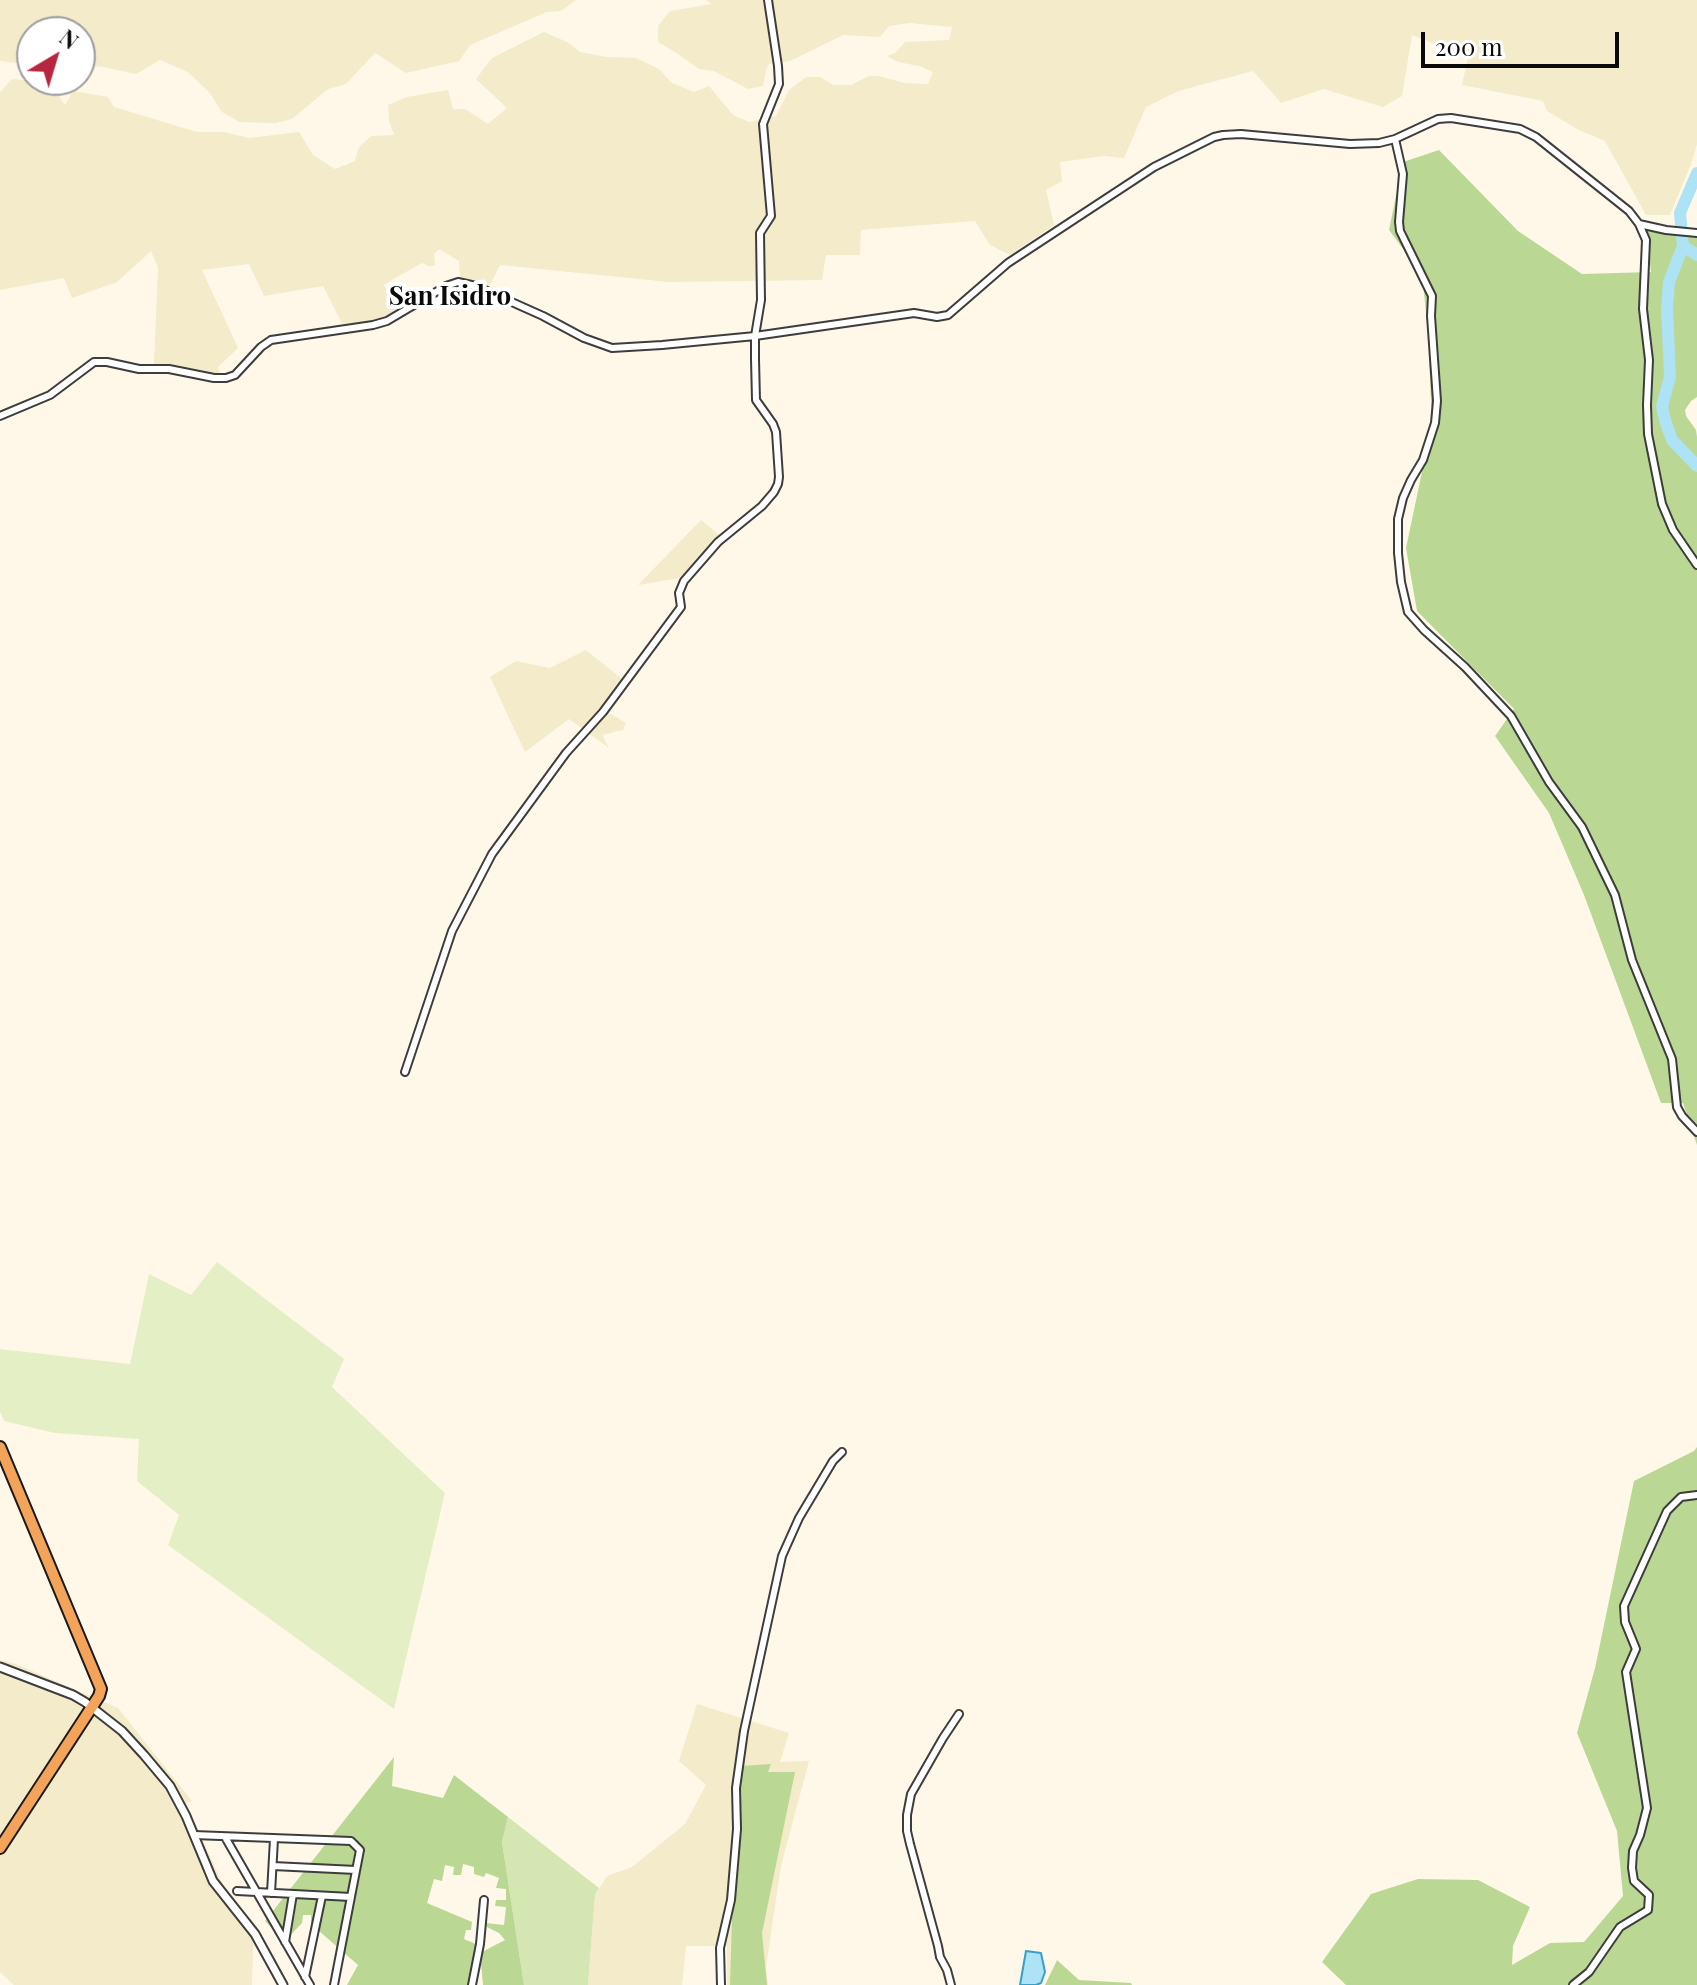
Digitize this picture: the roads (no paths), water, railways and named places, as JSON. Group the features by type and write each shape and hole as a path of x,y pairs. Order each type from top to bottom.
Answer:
{"highway":[{"path":"0,1447 100,1685 99,1696 0,1848"}],"street":[{"path":"405,1072 452,931 492,854 566,753 603,712 681,607 679,593 684,581 718,542 762,506 774,492 779,477 776,432 756,400 755,336 761,300 760,233 771,216 763,124 779,84 768,0"},
{"path":"0,416 50,395 94,362 226,378 235,375 271,340 387,321 458,282 476,286 584,338 612,348 755,336 914,313 937,317 948,315 1008,263 1154,167 1214,137 1241,134 1350,144 1379,143 1438,119 1451,118 1520,129 1536,137 1629,211 1639,224 1646,240 1643,309 1649,360 1648,434 1662,504 1673,530 1697,565"},
{"path":"1395,139 1403,174 1400,231 1432,296 1437,401 1435,423 1423,460 1403,498 1398,519 1399,567 1408,612 1511,716 1549,782 1582,827 1615,895 1632,960 1672,1059 1677,1107 1697,1132"},
{"path":"1639,224 1697,233"},
{"path":"721,1985 720,1948 731,1900 737,1829 736,1788 744,1731 782,1556 799,1518 833,1461 842,1452"},
{"path":"1573,1985 1589,1972 1620,1927 1648,1910 1649,1895 1634,1881 1632,1868 1633,1851 1647,1808 1626,1672 1636,1649 1625,1622 1624,1606 1667,1511 1681,1497 1697,1495"},
{"path":"0,1667 73,1695 122,1731 170,1786 213,1881 255,1934 283,1985"},
{"path":"951,1985 940,1957 910,1844 907,1815 911,1794 959,1714"},
{"path":"194,1835 351,1841 360,1850 334,1985"},
{"path":"225,1837 310,1985"},
{"path":"271,1893 274,1839"},
{"path":"273,1866 356,1870"},
{"path":"237,1891 351,1897"},
{"path":"285,1942 293,1894"},
{"path":"305,1977 322,1896"},
{"path":"472,1985 484,1900"}],"water":[{"path":"1026,1951 1041,1953 1045,1972 1041,1983 1036,1985 1020,1985"}],"waterway":[{"path":"1697,173 1680,213 1683,246 1697,255"},
{"path":"1683,246 1669,282 1670,377 1662,406 1672,440 1697,466"}],"district":[{"name":"San Isidro","path":"450,297"}]}
